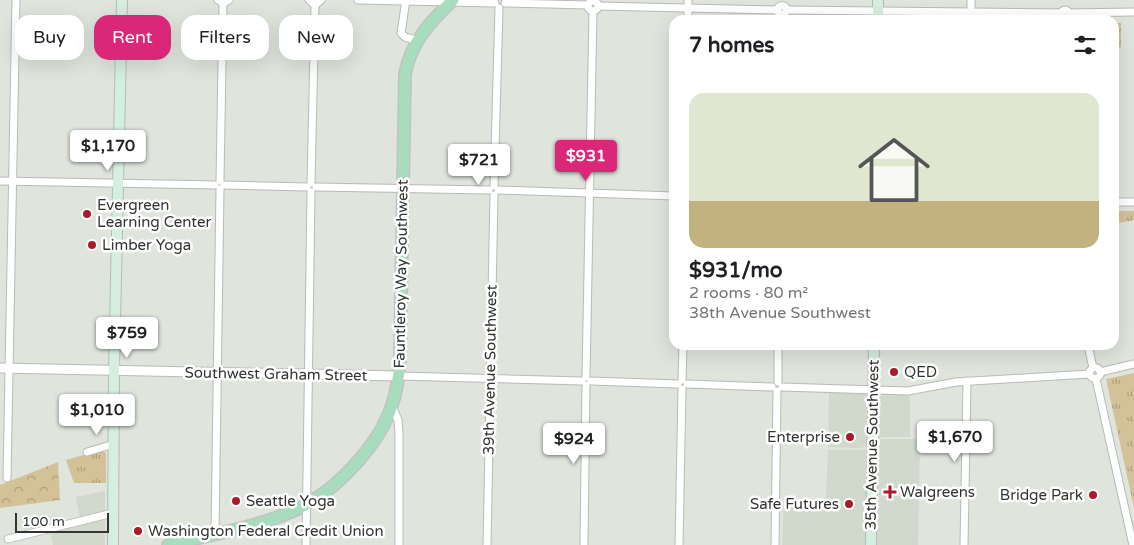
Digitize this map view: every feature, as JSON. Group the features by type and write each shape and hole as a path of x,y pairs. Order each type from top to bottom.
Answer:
{"main road":[{"path":"113,545 114,371 122,0"},
{"path":"878,0 878,15"},
{"name":"Fauntleroy Way Southwest","path":"168,545 215,539 306,504 344,476 370,445 392,406 399,376 405,77 407,63 416,40 433,19 452,1"},
{"name":"35th Avenue Southwest","path":"870,545 874,350"}],"street":[{"path":"7,478 5,368 13,181 16,0"},
{"path":"358,0 593,5 688,4 862,15"},
{"path":"971,0 971,12"},
{"path":"1064,15 1065,0"},
{"path":"215,539 223,1"},
{"path":"406,1 401,33 416,40"},
{"path":"306,545 307,374 315,2"},
{"name":"39th Avenue Southwest","path":"487,545 489,378 500,3"},
{"path":"584,545 593,5"},
{"path":"901,15 971,12 1064,15 1134,12"},
{"path":"0,181 494,190 669,196"},
{"path":"1119,202 1134,202"},
{"path":"679,545 683,350"},
{"path":"775,545 778,350"},
{"path":"1089,350 1092,378 1134,364"},
{"name":"Southwest Graham Street","path":"5,368 489,378 908,391 967,381 1091,371"},
{"path":"1098,375 1132,545"},
{"path":"964,545 967,381"},
{"path":"392,406 398,420 399,433 399,545"},
{"path":"382,425 392,428 399,433"},
{"path":"87,452 114,444"},
{"path":"8,538 113,514"}],"shaded area":[{"path":"829,392 910,395 910,437 882,437 861,448 828,447"},
{"path":"882,439 920,439 918,545 782,545 784,499 826,499 828,450 863,450"},
{"path":"105,491 105,545 53,545 50,532 81,524 76,497"}],"green space":[{"path":"1119,23 1121,23 1121,48 1119,48"},
{"path":"1119,211 1134,211 1134,220 1119,223"},
{"path":"1134,373 1134,508 1106,379"},
{"path":"101,450 106,453 106,483 74,483 66,460"},
{"path":"58,462 60,500 0,508 0,485"}],"place":[{"name":"Evergreen Learning Center","path":"87,214"},
{"name":"Limber Yoga","path":"92,245"},
{"name":"QED","path":"894,372"},
{"name":"Enterprise","path":"850,437"},
{"name":"Walgreens","path":"890,492"},
{"name":"Bridge Park","path":"1093,495"},
{"name":"Seattle Yoga","path":"236,501"},
{"name":"Safe Futures","path":"849,504"},
{"name":"Washington Federal Credit Union","path":"138,531"}]}
